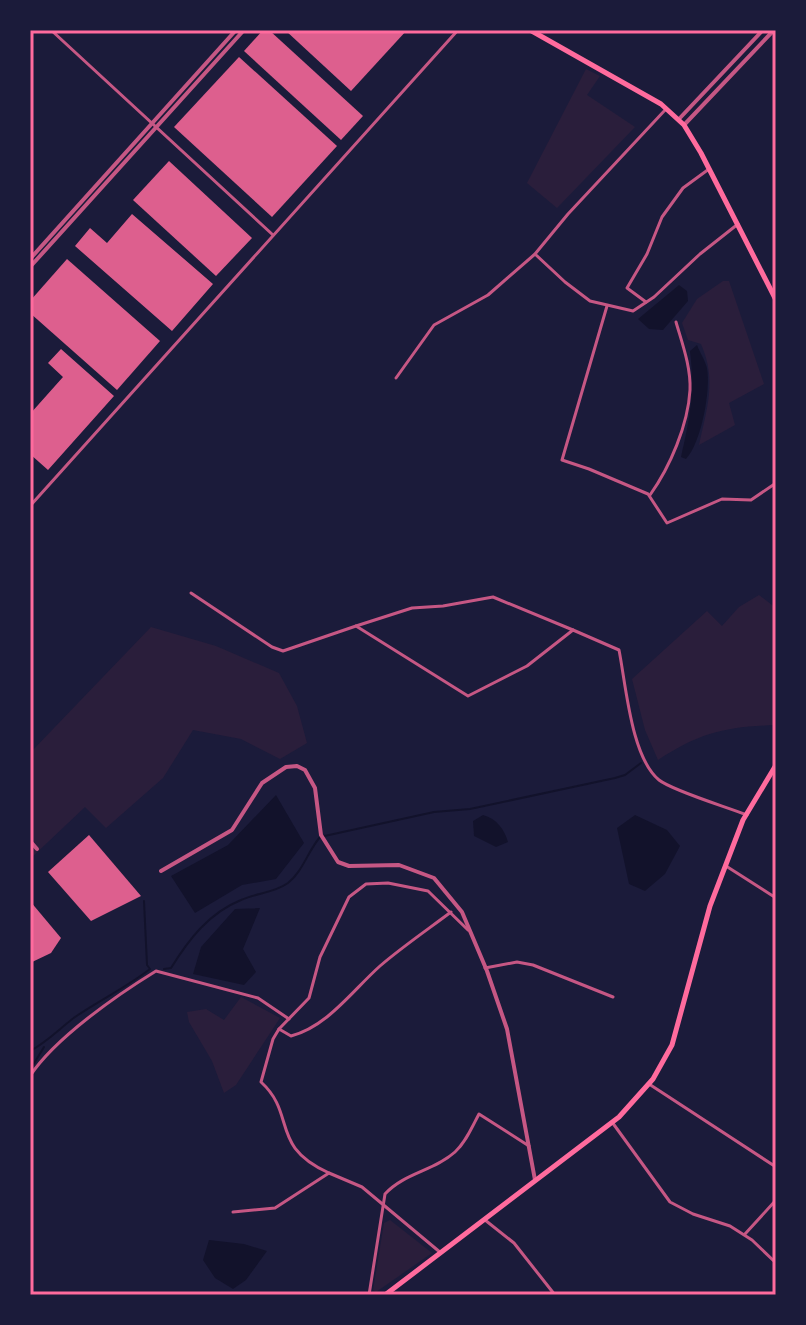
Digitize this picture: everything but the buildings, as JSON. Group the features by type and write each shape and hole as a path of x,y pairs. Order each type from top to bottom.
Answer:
{"main road":[{"path":"530,30 679,119 709,169 776,300"},
{"path":"385,1295 612,1122 649,1084 672,1045 710,906 747,815 776,765"}],"street":[{"path":"51,30 273,235"},
{"path":"30,267 236,30"},
{"path":"30,259 244,30"},
{"path":"30,506 458,30"},
{"path":"679,119 763,30"},
{"path":"684,125 774,30"},
{"path":"396,378 434,325 488,295 535,254 666,109"},
{"path":"647,303 627,288 647,254 662,217 683,188 709,169"},
{"path":"535,254 590,301 633,311 647,303 738,224"},
{"path":"607,306 562,460 649,496 667,523 722,499 751,500 776,483"},
{"path":"649,496 664,476 679,440 690,391 688,367 676,322"},
{"path":"191,593 272,647 283,651 412,608 493,597 619,650 636,735 649,769 662,782 747,815"},
{"path":"356,626 468,696 527,666 573,630"},
{"path":"161,871 232,830 262,783 286,767 297,766 305,770 315,788 322,836 338,862 349,866 399,865 434,878 462,912 507,1029 535,1183"},
{"path":"30,841 37,849"},
{"path":"726,866 776,898"},
{"path":"441,1253 362,1187 311,1165 299,1155 286,1137 275,1094 261,1082 273,1039 309,998 320,957 349,897 366,884 388,883 428,891 470,933"},
{"path":"279,1029 291,1036 326,1018 384,963 451,912"},
{"path":"485,968 517,962 533,965 613,997"},
{"path":"30,1076 79,1024 156,971 258,998 289,1019"},
{"path":"649,1084 776,1167"},
{"path":"369,1295 385,1194 396,1182 456,1151 479,1114 529,1146"},
{"path":"612,1122 670,1202 745,1234 776,1263"},
{"path":"233,1212 275,1208 329,1173"},
{"path":"745,1234 776,1200"},
{"path":"485,1220 514,1243 555,1295"}],"shaded area":[{"path":"586,69 600,76 587,95 635,127 557,208 527,183"},
{"path":"723,281 729,281 764,384 729,403 735,425 699,445 709,394 709,370 701,344 688,340 682,323 697,299"},
{"path":"679,285 687,291 688,301 663,330 649,329 638,319"},
{"path":"697,345 707,368 708,390 700,429 686,459 681,457 691,404 690,351"},
{"path":"759,595 776,608 776,725 714,733 687,743 658,760 645,730 632,679 707,611 722,626 739,607"},
{"path":"151,627 216,646 279,673 297,706 307,743 280,759 241,739 193,730 163,778 106,828 85,807 30,859 30,753"},
{"path":"276,795 304,843 276,879 242,885 195,913 171,876 228,845"},
{"path":"483,815 499,825 508,842 496,847 474,836 473,821"},
{"path":"635,815 667,830 680,846 665,874 645,891 629,884 617,828"},
{"path":"260,908 243,949 256,972 244,985 193,974 201,947 235,909"},
{"path":"241,997 280,1018 236,1085 224,1093 187,1012 206,1009 224,1020"},
{"path":"390,1220 432,1253 376,1292 373,1290 384,1223"},
{"path":"209,1240 244,1244 267,1251 246,1280 233,1289 215,1278 203,1260"}],"waterway":[{"path":"164,969 171,968 193,937 219,912 241,900 288,883 298,873 320,837 615,778 641,763"},
{"path":"30,1051 75,1017 150,969 147,965 144,901"},
{"path":"30,1070 44,1047"}]}
